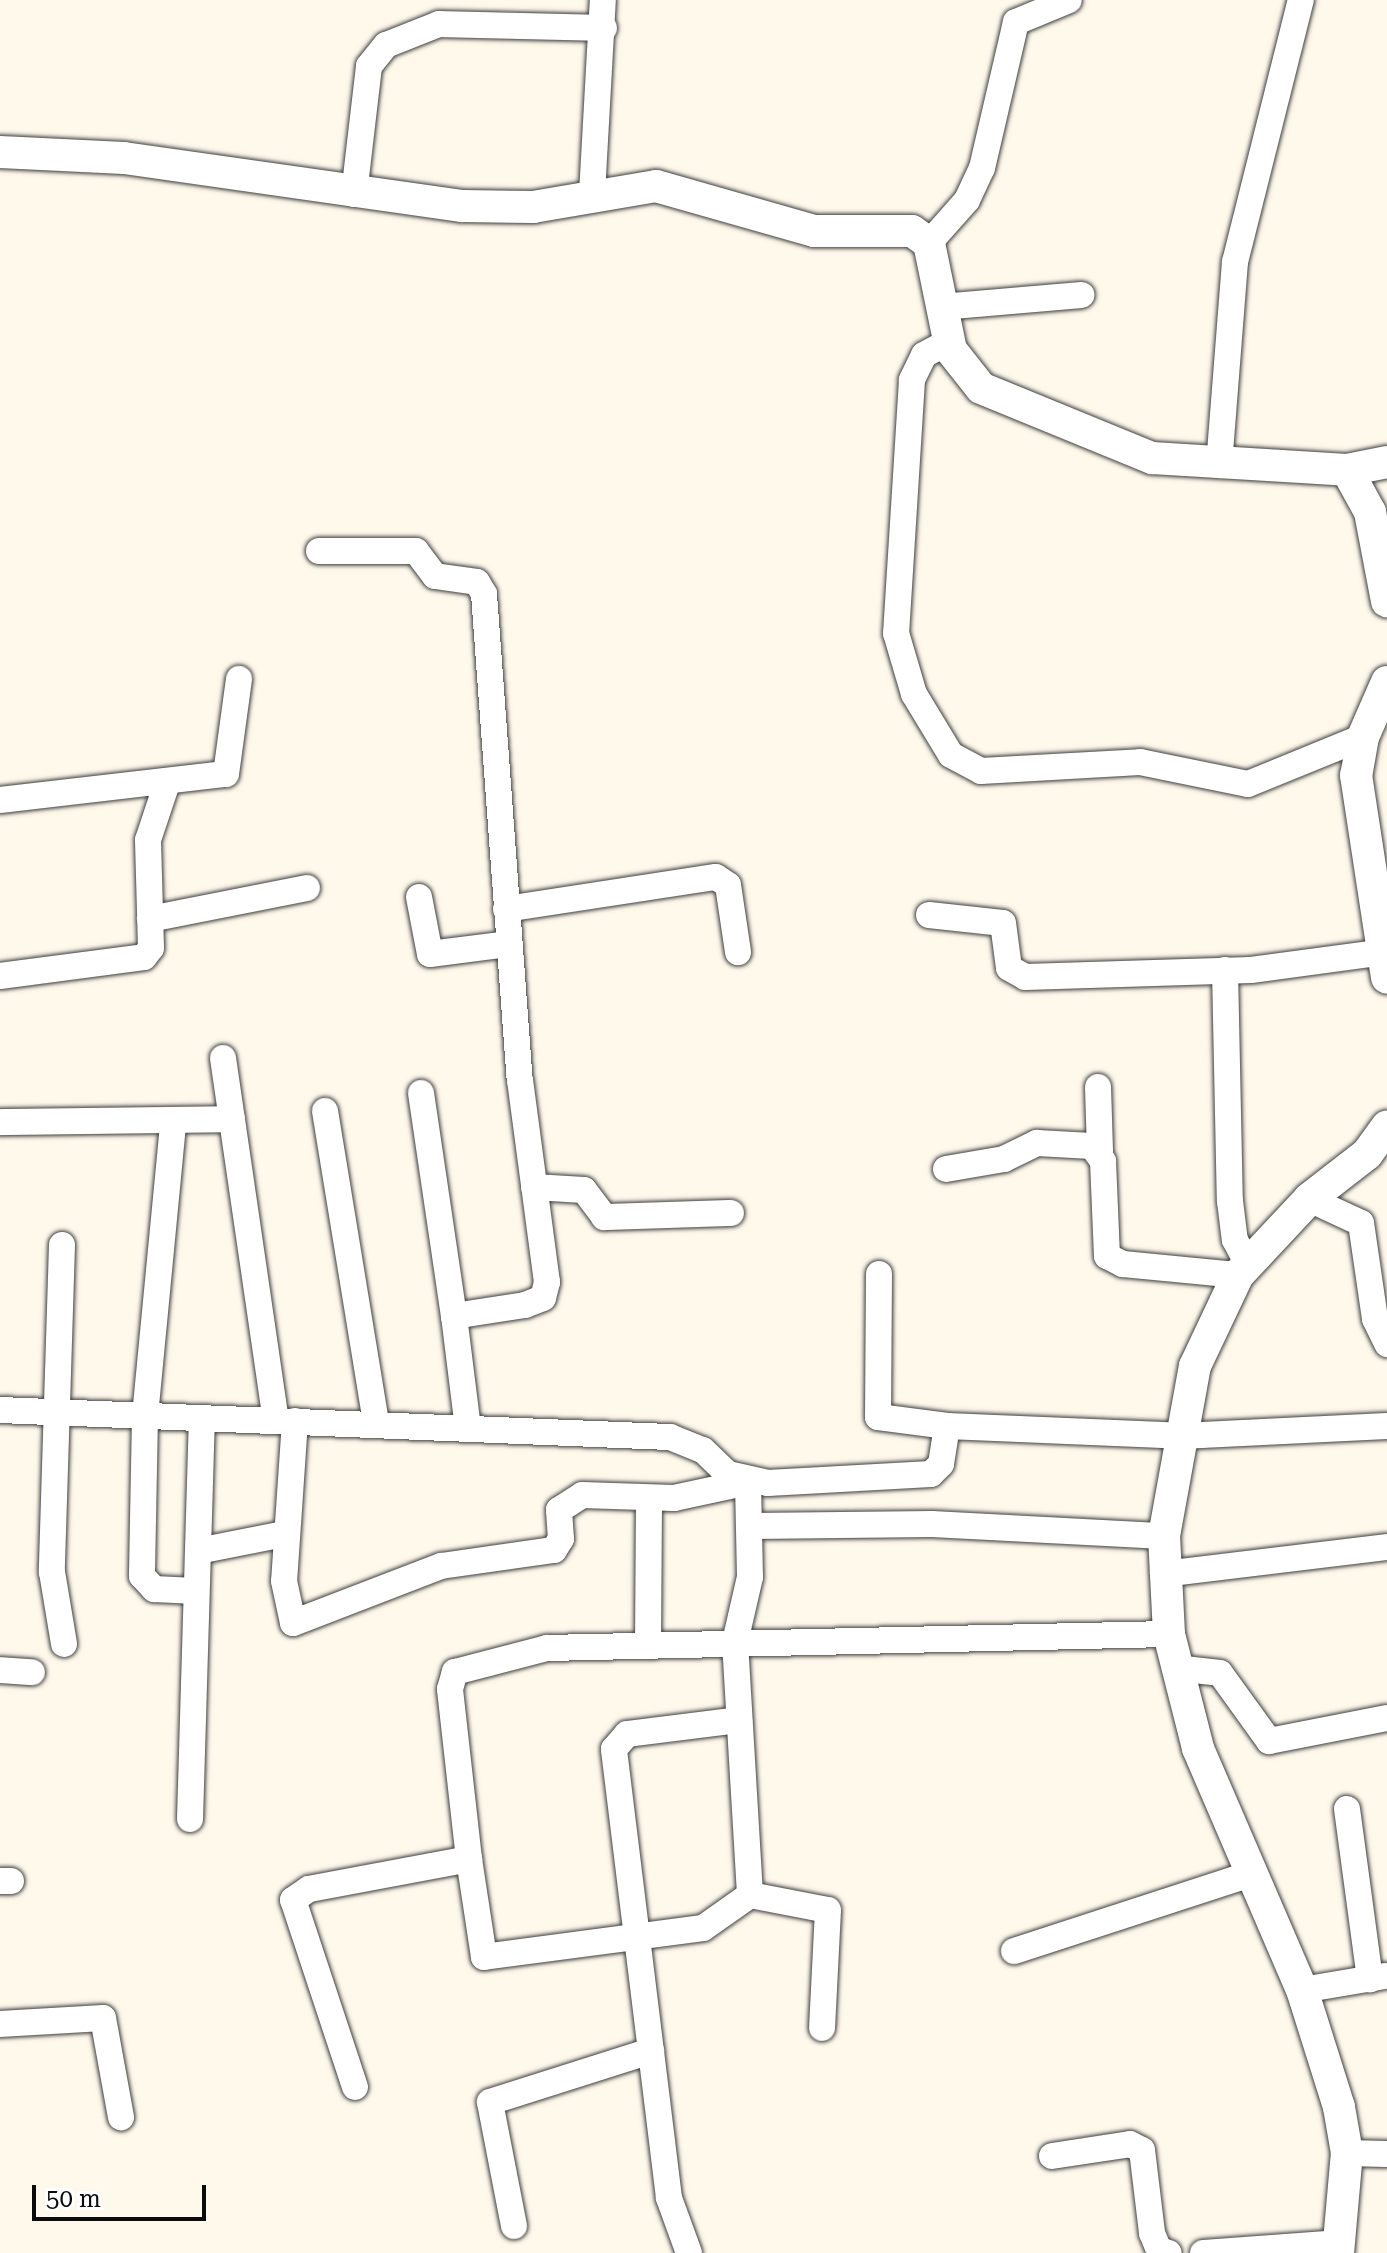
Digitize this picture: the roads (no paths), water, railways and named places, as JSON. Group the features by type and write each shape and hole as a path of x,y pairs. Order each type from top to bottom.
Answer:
{"street":[{"path":"592,194 604,28 603,0"},
{"path":"929,243 967,200 982,168 1016,22 1069,0"},
{"path":"1219,465 1235,262 1301,0"},
{"path":"354,194 369,66 386,45 439,24 604,28"},
{"path":"0,152 124,158 354,194 533,207 592,194 656,186 756,220 840,234 912,231 929,243 948,342 981,388 1044,419 1152,458 1219,465 1347,470 1387,462"},
{"path":"941,307 1081,295"},
{"path":"948,342 915,366 896,633 914,694 951,755 981,771 1140,762 1248,784 1363,737"},
{"path":"1347,470 1370,512 1387,601"},
{"path":"319,551 416,551 435,576 482,585 509,944 547,1282 543,1298 454,1316"},
{"path":"0,800 216,777 232,766 239,679"},
{"path":"929,915 1003,923 1017,976 1386,965 1383,899 1356,775 1363,737 1387,682"},
{"path":"0,976 144,957 150,919 148,840 167,783"},
{"path":"506,909 716,877 728,885 738,952"},
{"path":"150,919 307,888"},
{"path":"419,897 430,954 509,944"},
{"path":"1225,970 1230,1201 1242,1269"},
{"path":"223,1058 286,1420 287,1616 297,1623 441,1566 554,1550 567,1500 649,1498 748,1482 909,1480 941,1464 947,1426"},
{"path":"1098,1087 1107,1256 1123,1264 1242,1269"},
{"path":"421,1093 468,1428"},
{"path":"325,1111 376,1424"},
{"path":"0,1122 173,1125 232,1119"},
{"path":"173,1125 145,1416 142,1576 154,1589 196,1591"},
{"path":"1203,2253 1338,2248 1347,2153 1302,1990 1248,1875 1175,1668 1163,1574 1164,1536 1181,1436 1205,1337 1242,1269 1309,1199 1367,1154 1387,1126"},
{"path":"946,1169 1004,1159 1037,1143 1100,1152"},
{"path":"534,1187 584,1190 604,1217 731,1213"},
{"path":"1309,1199 1374,1224 1375,1319 1387,1344"},
{"path":"62,1245 52,1572 64,1644"},
{"path":"879,1274 878,1417 947,1426 1181,1436 1387,1426"},
{"path":"0,1410 670,1437 748,1482"},
{"path":"190,1819 202,1419"},
{"path":"748,1482 751,1526 748,1598 735,1642 750,1895"},
{"path":"648,1644 649,1498"},
{"path":"751,1526 932,1524 1164,1536"},
{"path":"198,1551 285,1534"},
{"path":"1163,1574 1387,1547"},
{"path":"822,2028 828,1910 750,1895 709,1926 484,1957 469,1859 450,1689 455,1672 514,1653 648,1644 1169,1634"},
{"path":"1175,1668 1220,1673 1269,1741 1387,1718"},
{"path":"0,1670 32,1672"},
{"path":"689,2253 669,2198 637,1938 618,1738 739,1720"},
{"path":"1302,1990 1378,1977 1347,1809"},
{"path":"355,2087 293,1900 309,1889 469,1859"},
{"path":"1014,1951 1248,1875"},
{"path":"0,2024 103,2018 121,2117"},
{"path":"514,2226 490,2102 651,2051"},
{"path":"1052,2156 1130,2144 1142,2150 1156,2252"},
{"path":"1347,2153 1387,2154"}]}
